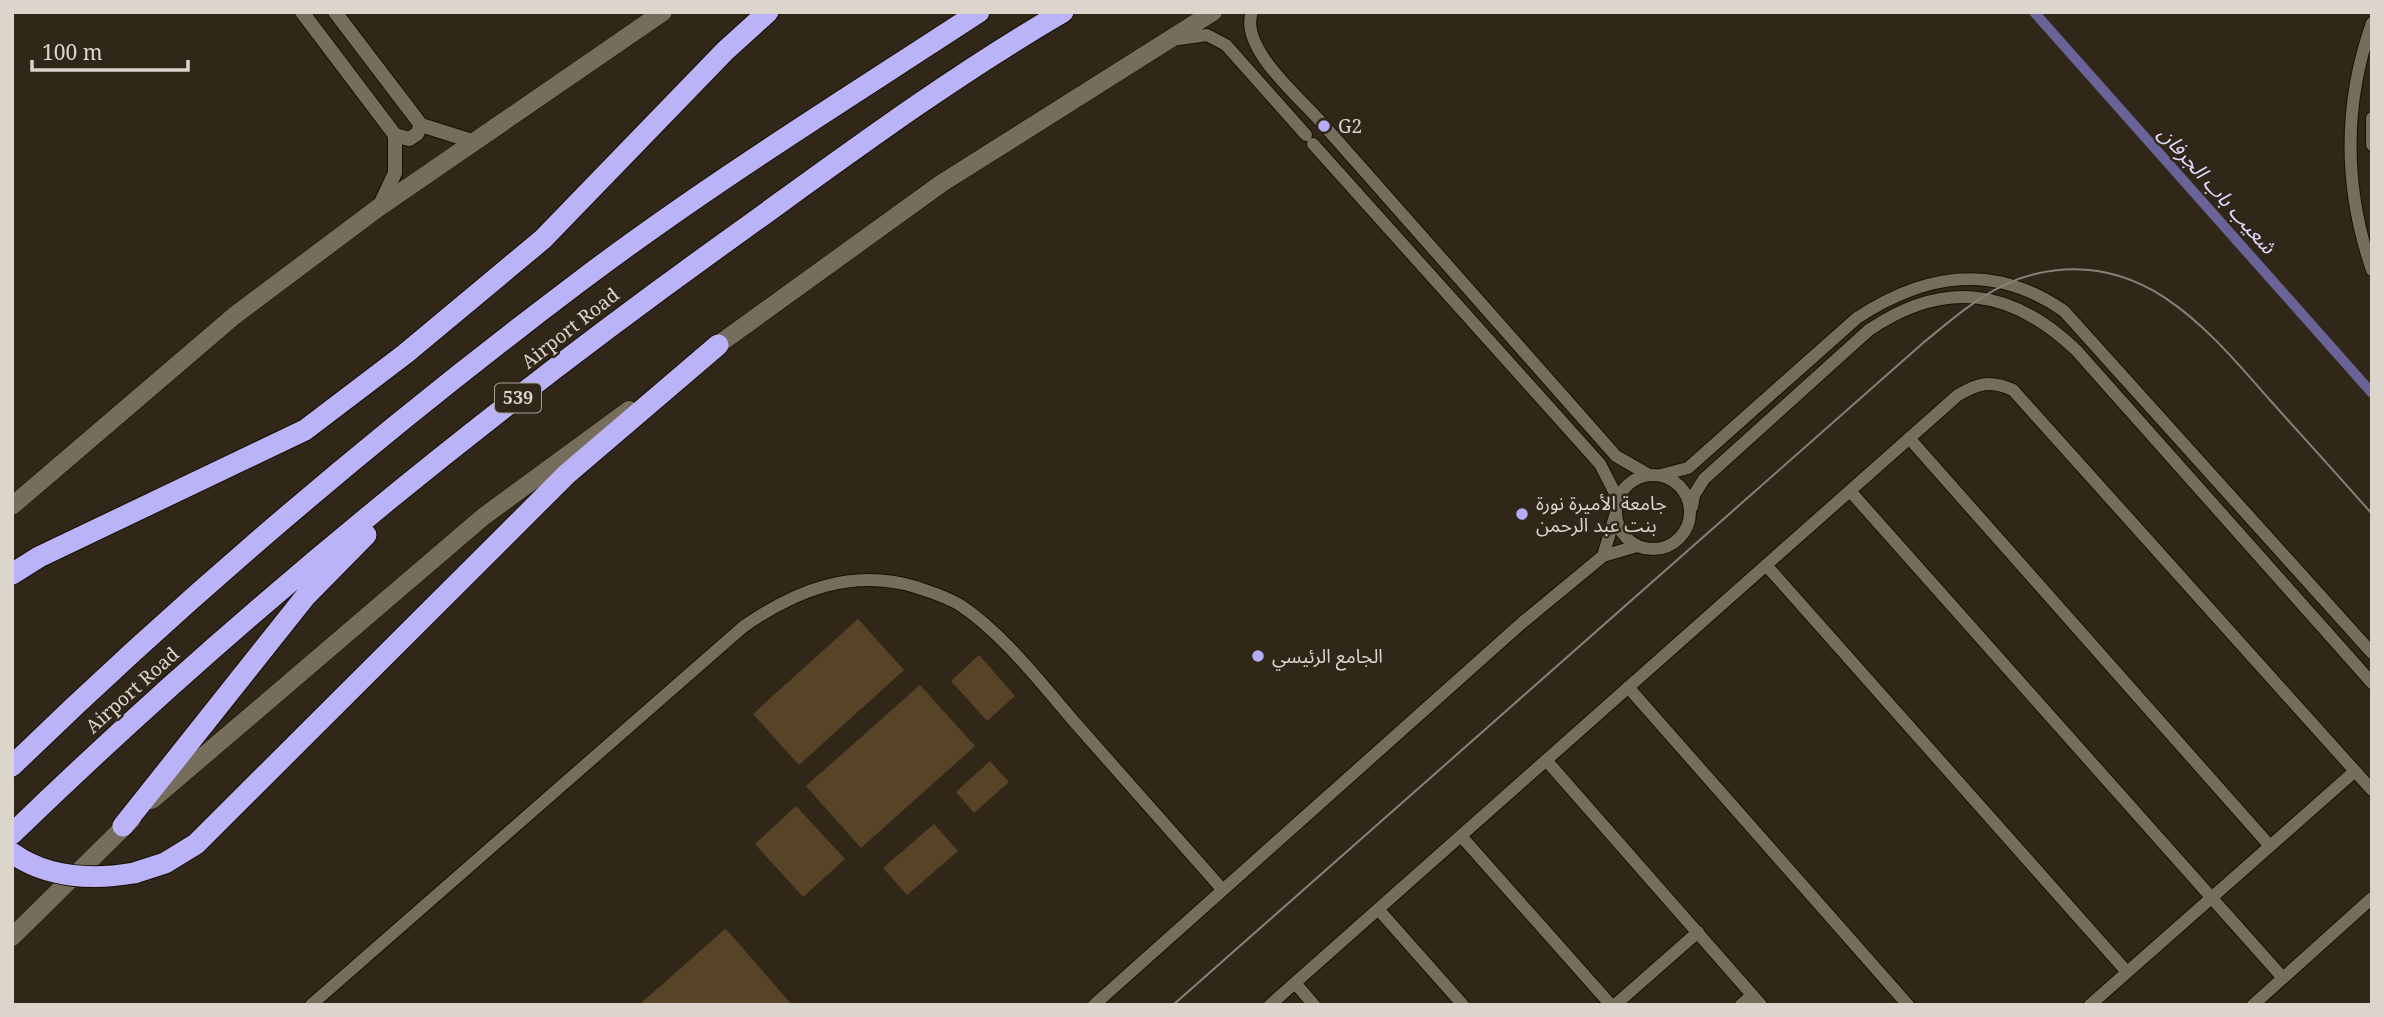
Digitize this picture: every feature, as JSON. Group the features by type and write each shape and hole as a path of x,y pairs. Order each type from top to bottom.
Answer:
{"highway":[{"path":"12,574 39,557 305,429 405,354 543,239 725,51 768,12"},
{"name":"Airport Road","path":"12,766 211,582 458,376 577,284 769,149 979,12"},
{"name":"Airport Road","path":"12,834 103,746 276,593 602,330 819,175 1063,12"},
{"path":"12,853 58,874 94,877 134,873 165,863 196,844 567,474 718,345"},
{"path":"123,826 305,597 441,460"}],"main road":[{"path":"12,506 234,316 379,208 663,12"},
{"path":"12,937 123,826 210,748 482,517 942,183 1213,12"}],"street":[{"path":"302,12 395,135 409,139 417,134 421,125"},
{"path":"335,12 421,125 475,142"},
{"path":"1252,12 1248,23 1252,42 1616,456 1680,486 1692,507"},
{"path":"2372,23 2354,86 2349,124 2351,184 2360,234 2372,270"},
{"path":"1159,46 1191,35 1207,36 1226,45 1600,464 1617,505 1621,532 1637,546"},
{"path":"1293,120 1305,116 1308,108"},
{"path":"2372,118 2372,145"},
{"path":"379,208 395,173 395,135"},
{"path":"1603,556 1617,505 1630,482 1688,468 1857,318 1884,300 1908,289 1952,279 1977,278 2004,282 2040,294 2064,311 2372,653"},
{"path":"1094,1005 1222,889 1603,556 1637,546 1661,549 1672,545 1688,528 1694,495 1704,479 1869,330 1891,315 1938,298 1958,296 2000,301 2046,324 2076,350 2372,683"},
{"path":"1270,1005 1909,438 1958,395 1977,384 1995,382 2013,390 2372,790"},
{"path":"1909,438 2270,846"},
{"path":"1850,491 2283,978"},
{"path":"1766,565 2127,972"},
{"path":"311,1005 743,627 775,605 801,592 843,581 880,579 931,592 960,605 1036,678 1222,889"},
{"path":"1628,687 1908,1005"},
{"path":"1546,760 1756,1000 1741,1005"},
{"path":"2090,1005 2354,771"},
{"path":"1461,836 1613,1005 1698,932"},
{"path":"2253,1005 2372,898"},
{"path":"1378,909 1463,1005"},
{"path":"1295,982 1314,1005"}],"shaded area":[{"path":"858,619 904,670 799,765 753,714"},
{"path":"979,655 1015,696 987,721 951,681"},
{"path":"920,685 975,746 861,848 806,786"},
{"path":"990,761 1009,782 974,813 956,792"},
{"path":"796,806 845,859 803,897 755,844"},
{"path":"934,824 958,851 907,895 883,868"},
{"path":"725,929 792,1005 639,1005"}],"waterway":[{"name":"شعيب باب الجرفان","path":"2034,12 2372,393"}],"tram line":[{"path":"1173,1005 1923,343 1975,302 2004,285 2035,274 2073,269 2108,273 2139,284 2169,300 2221,346 2372,514"}],"place":[{"name":"G2","path":"1324,126"},
{"name":"جامعة الأميرة نورة بنت عبد الرحمن","path":"1522,514"},
{"name":"الجامع الرئيسي","path":"1258,656"}]}
